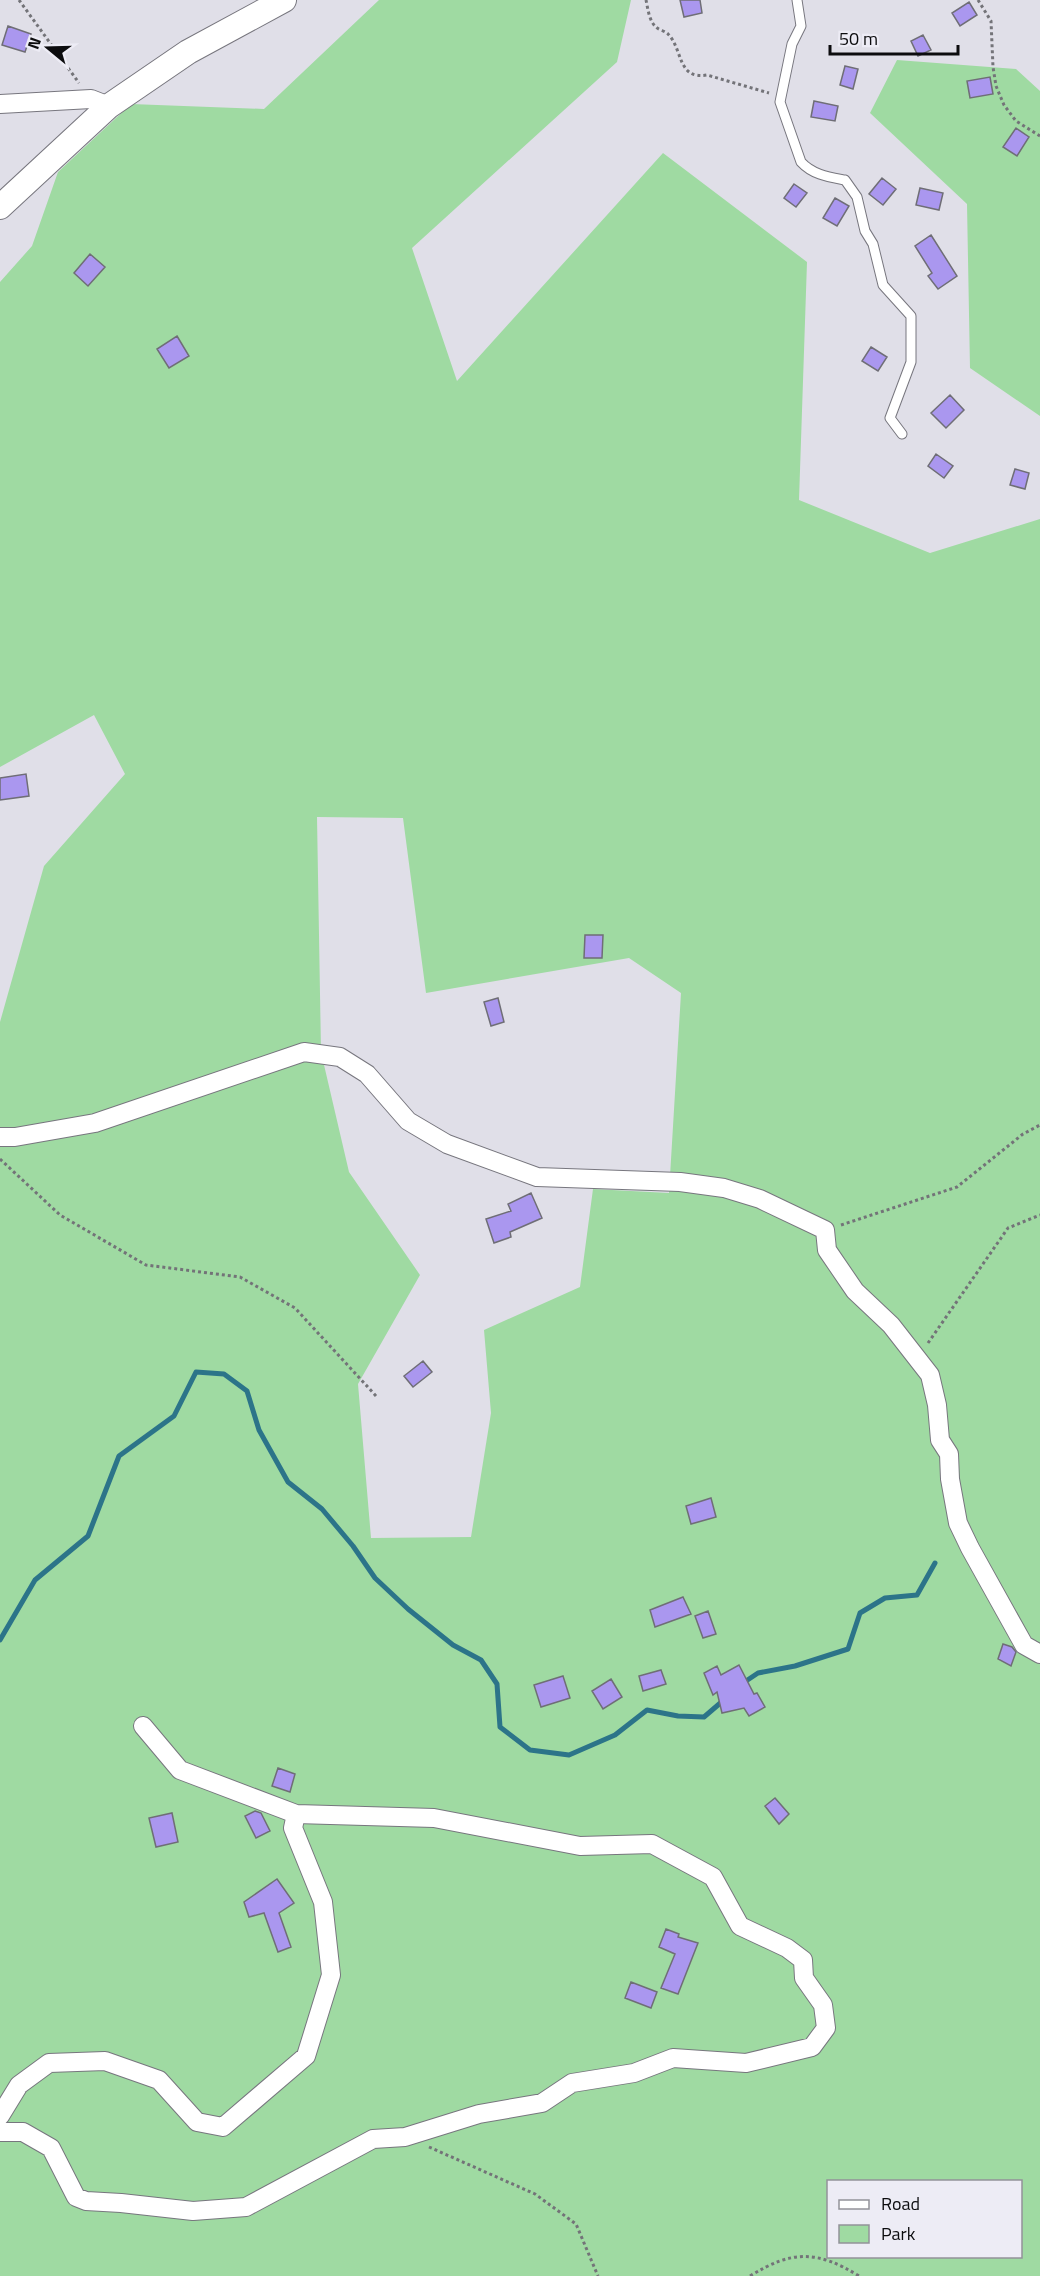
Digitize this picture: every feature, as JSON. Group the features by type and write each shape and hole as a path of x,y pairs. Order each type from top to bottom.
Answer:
{"street":[{"path":"0,207 100,103 284,0"},
{"path":"0,104 100,103"},
{"path":"0,1137 15,1137 95,1123 304,1052 340,1057 367,1074 408,1121 447,1144 537,1177 680,1182 724,1188 760,1199 825,1230 827,1250 855,1291 891,1325 930,1375 937,1405 939,1440 949,1454 950,1479 958,1522 1024,1645 1040,1654"},
{"path":"0,2132 23,2132 51,2148 76,2197 86,2201 121,2202 192,2211 246,2207 373,2139 405,2137 479,2114 542,2103 572,2083 634,2073 673,2058 746,2063 812,2047 826,2028 823,2005 804,1978 803,1960 788,1947 740,1926 713,1877 652,1844 580,1846 434,1818 296,1814 180,1770 143,1726"},
{"path":"0,2116 19,2085 49,2063 105,2061 159,2080 197,2122 224,2127 306,2056 331,1975 323,1902 293,1828 296,1814"}],"lane":[{"path":"797,0 801,26 792,44 780,102 801,162 816,174 845,180 857,197 865,231 873,244 883,285 911,316 911,362 890,418 902,434"}],"path":[{"path":"19,0 100,103"},
{"path":"646,0 651,22 668,33 685,69 699,77 707,75 781,96"},
{"path":"978,0 991,21 993,67 996,86 1004,105 1016,121 1040,136"},
{"path":"825,1230 957,1187 1023,1134 1040,1125"},
{"path":"0,1159 60,1215 146,1264 240,1276 295,1308 377,1396"},
{"path":"916,1359 1008,1228 1040,1215"},
{"path":"405,2137 535,2194 576,2223 598,2276"},
{"path":"750,2276 770,2264 797,2256 837,2262 859,2276"}],"green space":[{"path":"379,0 631,0 617,62 412,248 457,381 663,153 807,262 799,500 930,553 1040,519 1040,2276 0,2276 0,1022 44,866 125,774 94,715 0,767 0,282 32,246 58,172 131,104 264,109","holes":["317,817 403,818 426,993 629,958 681,993 669,1193 593,1189 580,1287 484,1330 491,1413 471,1537 371,1538 358,1384 420,1275 349,1172 321,1052"]},
{"path":"897,60 1016,69 1040,91 1040,416 970,368 967,204 870,113"}],"building":[{"path":"680,0 700,0 702,13 684,17"},
{"path":"969,2 977,15 960,26 952,13"},
{"path":"8,26 31,34 25,52 2,45"},
{"path":"923,35 931,50 918,56 911,41"},
{"path":"845,66 858,69 853,89 840,85"},
{"path":"990,77 993,94 970,98 967,81"},
{"path":"814,101 838,106 835,121 811,117"},
{"path":"1016,128 1029,137 1017,156 1003,147"},
{"path":"882,178 896,189 883,205 869,194"},
{"path":"794,184 807,193 796,207 784,198"},
{"path":"920,188 943,193 939,210 916,205"},
{"path":"835,198 849,206 837,226 823,218"},
{"path":"931,235 957,276 938,289 928,276 932,273 915,246"},
{"path":"90,254 105,267 88,286 74,273"},
{"path":"177,336 189,356 169,368 157,349"},
{"path":"871,347 887,357 878,371 862,361"},
{"path":"950,395 964,410 946,428 931,413"},
{"path":"936,454 953,466 944,478 928,466"},
{"path":"1015,469 1029,473 1025,489 1010,485"},
{"path":"26,774 29,796 0,800 0,778"},
{"path":"585,935 603,935 602,958 584,958"},
{"path":"498,998 504,1022 491,1026 484,1002"},
{"path":"531,1193 542,1218 510,1232 511,1237 494,1243 486,1219 511,1211 508,1204"},
{"path":"423,1361 432,1372 413,1387 404,1376"},
{"path":"711,1498 716,1517 691,1524 686,1506"},
{"path":"683,1597 691,1614 655,1627 650,1610"},
{"path":"708,1611 716,1634 703,1638 695,1616"},
{"path":"1003,1644 1012,1647 1016,1652 1011,1666 998,1659"},
{"path":"739,1665 754,1694 757,1693 765,1707 749,1716 744,1708 722,1713 717,1692 713,1695 704,1673 717,1666 721,1675"},
{"path":"661,1670 666,1684 643,1691 639,1676"},
{"path":"563,1676 570,1698 541,1707 534,1685"},
{"path":"611,1679 622,1697 603,1709 592,1691"},
{"path":"278,1768 295,1774 290,1792 272,1786"},
{"path":"775,1798 789,1814 779,1824 765,1806"},
{"path":"255,1811 261,1813 270,1831 256,1838 245,1816"},
{"path":"172,1813 178,1842 156,1847 149,1818"},
{"path":"277,1879 294,1903 279,1913 291,1947 278,1952 264,1913 249,1917 244,1902"},
{"path":"666,1929 679,1934 678,1937 698,1943 678,1994 661,1988 675,1954 659,1947"},
{"path":"631,1982 657,1992 651,2008 625,1998"}],"waterway":[{"path":"0,1640 35,1580 88,1536 119,1456 174,1416 196,1372 224,1374 247,1391 259,1430 288,1482 322,1509 353,1546 375,1578 408,1609 453,1645 481,1660 497,1684 500,1727 530,1750 569,1755 615,1735 647,1710 678,1716 704,1717 725,1699"},
{"path":"743,1683 758,1673 795,1666 848,1649 860,1613 885,1598 917,1595 935,1563"}]}
